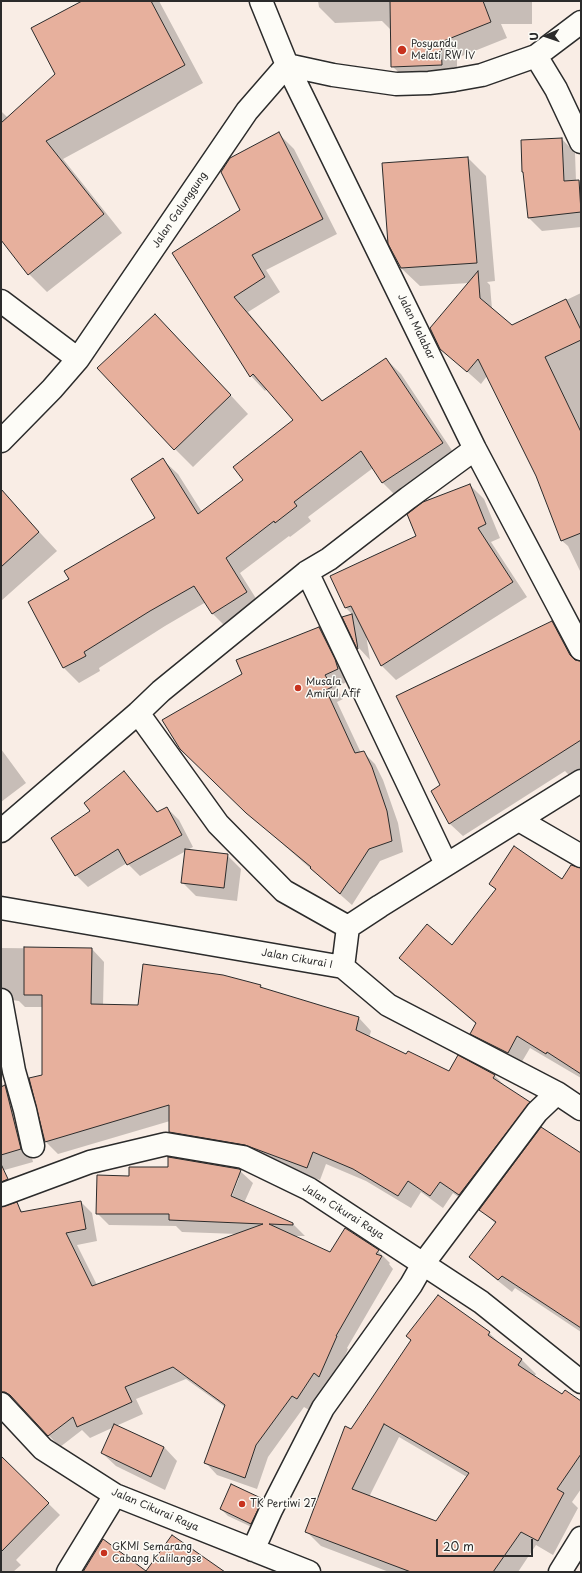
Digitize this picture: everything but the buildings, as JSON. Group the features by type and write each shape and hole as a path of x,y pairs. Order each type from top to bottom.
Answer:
{"street":[{"name":"Jalan Malabar","path":"262,1 287,65 475,449 581,649"},
{"path":"287,65 333,75 396,84 429,83 482,75 536,56 581,22"},
{"path":"536,56 556,89 581,142"},
{"name":"Jalan Galunggung","path":"1,441 52,389 78,359 247,111 287,65"},
{"path":"1,301 78,359"},
{"path":"1,831 138,714 161,691 307,572 329,559 475,449"},
{"path":"307,572 446,864"},
{"path":"138,714 218,824 284,891 348,927"},
{"path":"348,927 446,864 581,781"},
{"path":"519,820 581,856"},
{"name":"Jalan Cikurai I","path":"1,912 343,967 388,1006 557,1093 581,1109"},
{"path":"343,967 348,927"},
{"path":"1,1000 14,1071 33,1146"},
{"path":"253,1550 271,1510 323,1408 411,1286 424,1264 537,1112 557,1093"},
{"name":"Jalan Cikurai Raya","path":"1,1195 90,1162 166,1144 243,1157 309,1189 424,1264 481,1302 581,1382"},
{"name":"Jalan Cikurai Raya","path":"1,1404 43,1449 115,1495 309,1572"},
{"path":"68,1572 115,1495"},
{"path":"560,1572 581,1538"}],"place":[{"name":"Posyandu Melati RW IV","path":"402,50"},
{"name":"Musala Amirul Afif","path":"298,688"},
{"name":"TK Pertiwi 27","path":"242,1504"},
{"name":"GKMI Semarang Cabang Kalilangse","path":"104,1553"}]}
